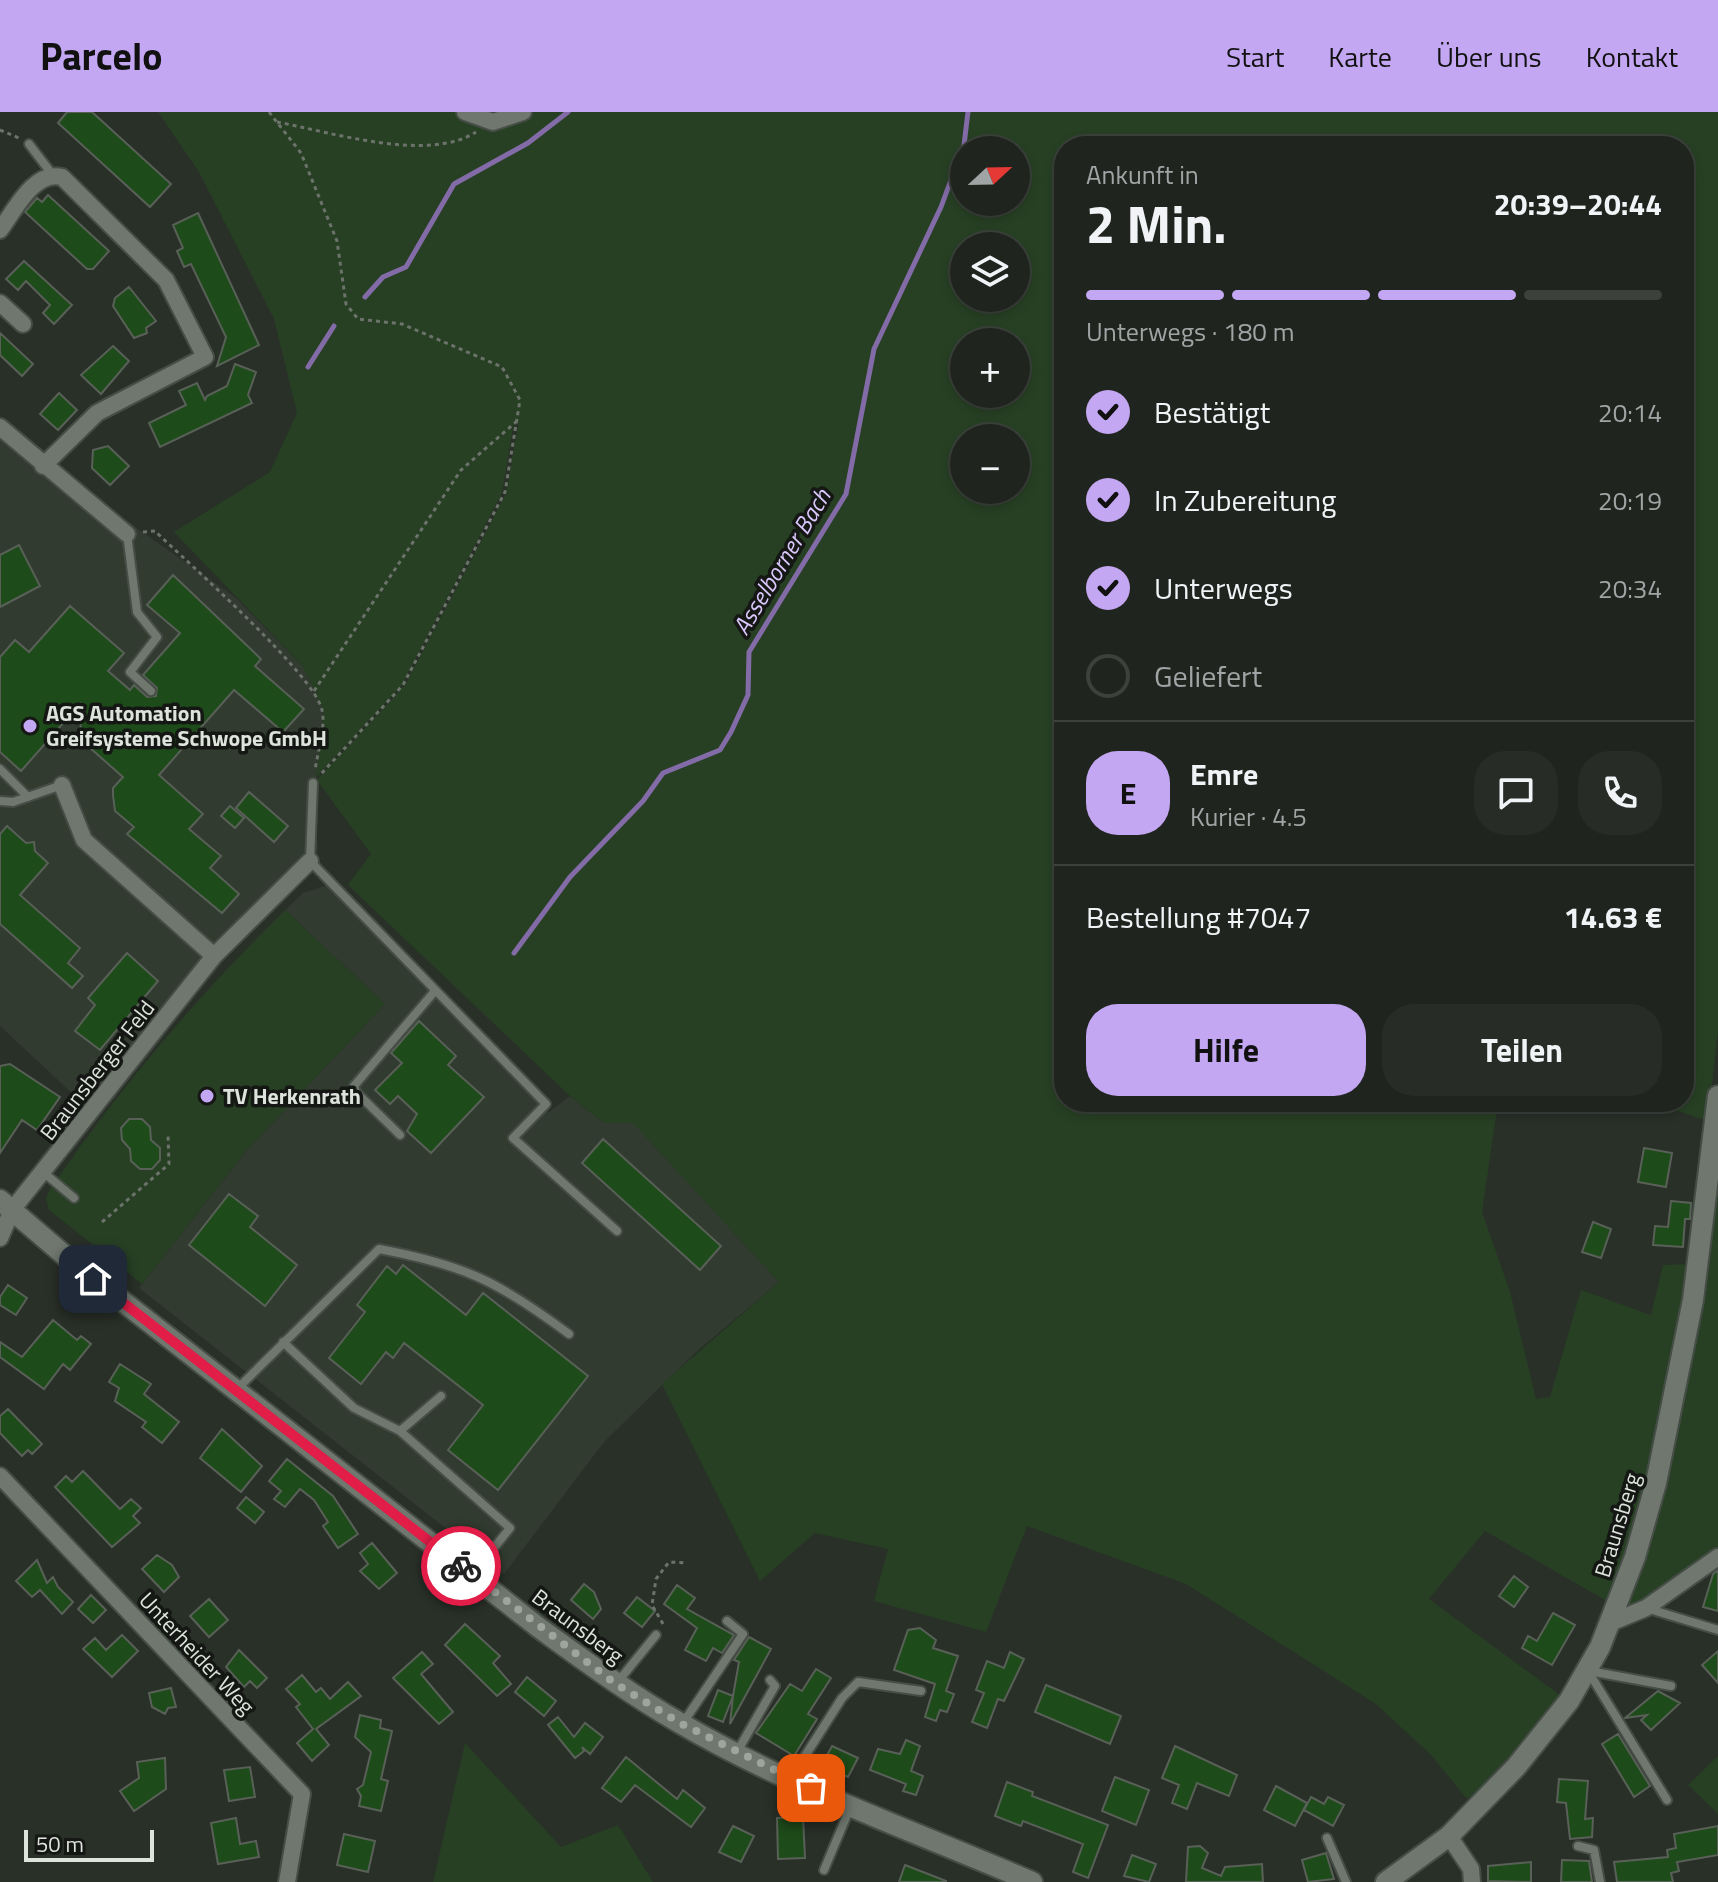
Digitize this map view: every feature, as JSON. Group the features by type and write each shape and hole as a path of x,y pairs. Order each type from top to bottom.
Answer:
{"main road":[{"name":"Braunsberg","path":"1386,1882 1449,1836 1543,1735 1588,1671 1610,1623 1635,1557 1656,1483 1684,1349 1705,1217 1718,1096"},
{"name":"Braunsberg","path":"6,1205 70,1260 616,1684 737,1753 850,1807 1032,1882"}],"street":[{"path":"465,112 493,122 523,112"},
{"path":"0,230 40,179 52,174 62,177 166,280 205,357 97,413 43,466"},
{"path":"0,303 23,324"},
{"path":"0,427 127,534"},
{"path":"62,785 84,840 214,956"},
{"name":"Braunsberger Feld","path":"6,1205 43,1172 214,956 310,861"},
{"path":"0,1238 6,1205"},
{"name":"Unterheider Weg","path":"0,1476 302,1794 287,1882"},
{"path":"1610,1623 1646,1608 1717,1558"},
{"path":"1449,1836 1471,1869 1472,1882"}],"lane":[{"path":"29,144 52,174"},
{"path":"127,534 137,612 157,637 130,672 151,691"},
{"path":"0,769 28,797"},
{"path":"313,783 310,861 546,1104 513,1138 617,1231"},
{"path":"0,801 28,797 62,785"},
{"path":"400,1135 356,1092 354,1086 434,992"},
{"path":"43,1172 74,1198"},
{"path":"236,1390 379,1249 433,1259 482,1277 512,1292 569,1334"},
{"path":"283,1342 354,1408 400,1431 510,1528 472,1575"},
{"path":"400,1431 441,1396"},
{"path":"1646,1608 1718,1630"},
{"path":"682,1724 743,1634 727,1621"},
{"path":"616,1684 656,1635"},
{"path":"1588,1671 1671,1686"},
{"path":"1588,1671 1667,1800"},
{"path":"737,1753 775,1686 770,1680"},
{"path":"791,1778 842,1698 858,1682 921,1691"},
{"path":"824,1870 850,1807"},
{"path":"1327,1838 1346,1882"},
{"path":"1578,1846 1594,1850 1600,1882"}],"path":[{"path":"269,112 301,153 337,241 346,304 358,319 402,324 502,367 520,400 505,492 403,685 313,783"},
{"path":"277,122 407,145 462,141 493,122"},
{"path":"0,130 29,144"},
{"path":"314,691 461,470 517,421"},
{"path":"127,534 155,531 256,629 314,691 323,713 313,783"},
{"path":"102,1222 169,1164 168,1134"},
{"path":"656,1635 664,1623 652,1605 656,1579 669,1562 687,1563"}],"shaded area":[{"path":"0,432 235,597 303,666 324,710 316,778 312,784 318,849 298,867 90,1110 0,1026"},
{"path":"328,885 549,1112 570,1096 604,1123 633,1122 779,1282 696,1352 604,1442 504,1574 139,1288 246,1151 385,1004 285,910 303,893"}],"green space":[{"path":"158,112 462,112 513,122 532,112 1718,112 1718,1030 1708,1121 1681,1112 1694,1112 1694,136 1054,136 1054,1112 1497,1112 1482,1212 1510,1292 1536,1399 1550,1397 1581,1290 1651,1315 1663,1265 1692,1264 1661,1420 1612,1604 1485,1531 1429,1599 1564,1698 1506,1765 1467,1799 1431,1755 1376,1704 1186,1584 1027,1526 986,1632 874,1601 888,1549 815,1533 760,1581 662,1384 779,1282 633,1123 604,1123 570,1096 348,885 371,854 317,780 405,685 506,494 518,425 514,423 502,493 402,685 316,778 324,710 303,666 174,532 270,472 297,413 274,319 199,172"},
{"name":"TV Herkenrath","path":"285,910 385,1004 246,1151 142,1284 49,1210 46,1199 50,1189 132,1079 221,976"},
{"path":"1718,1175 1718,1551 1634,1607 1628,1605 1643,1560"},
{"path":"465,1743 561,1847 618,1825 653,1882 433,1882"},
{"path":"1718,1756 1718,1814 1688,1785"}],"building":[{"path":"67,112 92,112 171,184 150,207 58,123"},
{"path":"48,195 109,251 93,269 87,269 25,212 37,198 42,202"},
{"path":"198,213 259,345 217,366 226,337 191,264 184,267 177,251 183,248 173,225"},
{"path":"24,261 72,305 54,324 43,313 50,305 26,281 18,290 6,279"},
{"path":"129,287 156,321 146,328 147,333 134,338 113,306 115,298"},
{"path":"0,333 33,364 22,376 0,355"},
{"path":"113,346 129,361 101,394 81,375"},
{"path":"235,364 256,372 248,395 252,403 160,447 149,423 186,405 179,391 197,383 205,400 227,386"},
{"path":"59,393 77,410 58,430 40,414"},
{"path":"108,446 129,466 110,485 92,468 93,450"},
{"path":"19,545 40,586 0,607 0,555"},
{"path":"173,575 261,659 255,666 304,709 283,732 234,690 159,775 203,814 189,829 221,856 210,868 239,894 222,913 127,834 134,827 115,811 113,795 113,788 123,777 81,740 80,704 21,771 0,752 0,657 15,640 29,652 70,606 124,653 108,671 130,690 134,685 147,697 156,696 157,688 143,675 180,633 147,605"},
{"path":"249,792 288,826 274,842 236,808"},
{"path":"230,806 244,818 235,828 221,816"},
{"path":"7,826 26,843 34,842 35,851 48,863 20,895 80,948 68,963 83,976 72,988 0,924 0,834"},
{"path":"127,953 158,981 100,1050 75,1031 95,1005 88,998"},
{"path":"419,1021 456,1056 448,1065 484,1097 431,1153 407,1131 417,1114 398,1096 390,1104 375,1090 402,1063 391,1053"},
{"path":"10,1064 60,1097 37,1130 22,1120 0,1153 0,1066"},
{"path":"129,1119 142,1119 150,1127 151,1140 160,1148 160,1160 152,1169 140,1169 131,1161 130,1149 122,1140 121,1128"},
{"path":"603,1139 721,1246 700,1270 582,1163"},
{"path":"1644,1148 1672,1153 1666,1187 1638,1182"},
{"path":"229,1194 258,1216 250,1227 297,1265 265,1306 189,1245"},
{"path":"1671,1201 1691,1203 1690,1219 1685,1219 1683,1247 1653,1245 1655,1226 1668,1227"},
{"path":"1593,1222 1611,1229 1601,1258 1582,1252"},
{"path":"403,1265 466,1315 483,1293 588,1376 498,1490 448,1450 483,1405 404,1343 393,1358 386,1352 361,1384 329,1358 365,1312 357,1305 387,1266 396,1274"},
{"path":"8,1285 27,1298 16,1315 0,1305 0,1297"},
{"path":"53,1320 77,1340 81,1336 91,1344 70,1370 63,1364 44,1389 0,1357 0,1342 22,1357"},
{"path":"120,1364 151,1384 144,1394 179,1422 162,1443 142,1427 146,1422 115,1401 119,1388 109,1382"},
{"path":"8,1409 42,1444 32,1454 28,1450 22,1456 0,1433 0,1416"},
{"path":"222,1429 262,1466 241,1492 200,1458"},
{"path":"287,1459 333,1496 358,1534 338,1548 323,1526 328,1522 314,1500 300,1489 285,1507 274,1499 281,1491 269,1481"},
{"path":"83,1471 120,1509 131,1499 141,1508 133,1516 140,1523 112,1547 55,1487 66,1476 72,1482"},
{"path":"246,1497 264,1512 255,1523 237,1508"},
{"path":"372,1543 397,1573 379,1589 360,1571 368,1564 360,1553"},
{"path":"157,1555 172,1565 179,1577 164,1592 142,1569"},
{"path":"37,1560 47,1583 53,1577 73,1602 62,1614 40,1590 32,1597 16,1581"},
{"path":"1718,1570 1718,1611 1703,1607 1713,1574"},
{"path":"1514,1576 1528,1587 1514,1607 1499,1596"},
{"path":"584,1584 594,1592 601,1609 593,1619 571,1600"},
{"path":"677,1585 695,1598 687,1609 734,1635 722,1653 713,1648 706,1661 685,1650 697,1628 664,1604"},
{"path":"91,1595 106,1610 93,1623 78,1609"},
{"path":"637,1597 655,1611 642,1627 624,1613"},
{"path":"209,1599 228,1620 209,1637 190,1616"},
{"path":"1553,1613 1575,1625 1552,1665 1522,1648 1528,1636 1537,1641"},
{"path":"465,1624 500,1656 493,1663 511,1684 497,1696 445,1645"},
{"path":"920,1628 936,1640 933,1648 958,1656 946,1691 954,1694 947,1712 940,1710 936,1721 925,1717 935,1684 894,1670 908,1630"},
{"path":"122,1635 138,1651 112,1677 83,1649 95,1638 106,1650"},
{"path":"749,1637 771,1649 730,1724 739,1662 734,1660"},
{"path":"239,1650 267,1678 257,1688 250,1681 244,1687 226,1667"},
{"path":"1718,1651 1718,1683 1702,1665"},
{"path":"422,1652 433,1664 421,1674 453,1712 439,1724 393,1678"},
{"path":"1010,1652 1024,1659 1004,1701 998,1699 987,1728 972,1722 984,1693 976,1690 987,1661 1004,1668"},
{"path":"816,1669 831,1678 808,1714 817,1719 794,1756 756,1733 790,1684 802,1691"},
{"path":"302,1675 316,1692 321,1688 330,1699 348,1682 361,1696 316,1729 329,1745 312,1761 297,1743 313,1729 296,1707 300,1704 286,1689"},
{"path":"527,1677 556,1701 544,1716 515,1692"},
{"path":"1046,1685 1121,1716 1110,1744 1035,1712"},
{"path":"171,1688 176,1707 168,1708 165,1714 152,1707 149,1693"},
{"path":"718,1690 733,1696 723,1722 708,1716"},
{"path":"1658,1691 1680,1703 1651,1730 1641,1720 1647,1715 1625,1718"},
{"path":"360,1715 381,1720 380,1728 392,1731 381,1779 388,1781 381,1811 359,1806 361,1796 357,1789 363,1785 371,1752 355,1737"},
{"path":"558,1717 574,1737 585,1723 603,1737 590,1754 582,1747 584,1751 575,1758 548,1725"},
{"path":"1618,1734 1650,1786 1634,1797 1602,1744"},
{"path":"906,1740 920,1746 911,1771 923,1776 916,1795 903,1791 906,1784 870,1770 878,1749 900,1754"},
{"path":"832,1746 858,1758 848,1777 822,1765"},
{"path":"1175,1746 1237,1775 1229,1796 1197,1783 1187,1809 1172,1803 1179,1785 1162,1778"},
{"path":"626,1757 677,1799 683,1790 705,1808 691,1827 635,1785 621,1802 602,1788"},
{"path":"165,1758 166,1789 134,1811 120,1791 139,1778 137,1762"},
{"path":"250,1767 255,1797 229,1801 224,1770"},
{"path":"1115,1777 1149,1790 1136,1825 1102,1811"},
{"path":"1559,1779 1588,1781 1585,1819 1593,1818 1592,1837 1570,1839 1566,1803 1557,1802"},
{"path":"1007,1782 1033,1792 1032,1796 1108,1825 1088,1878 1073,1872 1083,1844 1023,1821 1021,1826 995,1816"},
{"path":"1276,1786 1307,1803 1295,1826 1264,1810"},
{"path":"1311,1797 1324,1804 1328,1797 1344,1805 1333,1826 1304,1810"},
{"path":"803,1817 805,1858 778,1859 777,1818"},
{"path":"236,1818 240,1844 256,1841 259,1857 218,1864 211,1823"},
{"path":"733,1826 754,1836 741,1862 719,1852"},
{"path":"1718,1826 1718,1855 1677,1862 1679,1871 1671,1873 1673,1882 1617,1882 1614,1862 1668,1857 1667,1850 1676,1848 1674,1834"},
{"path":"344,1834 375,1841 368,1872 337,1865"},
{"path":"1200,1846 1208,1853 1202,1868 1221,1876 1225,1867 1262,1864 1263,1882 1186,1882 1188,1847"},
{"path":"1326,1853 1334,1879 1308,1882 1302,1860"},
{"path":"1132,1855 1156,1864 1149,1882 1124,1876"},
{"path":"1562,1860 1589,1861 1592,1882 1561,1882"},
{"path":"1531,1862 1531,1882 1488,1881 1488,1866"},
{"path":"905,1865 946,1881 946,1882 899,1882"}],"waterway":[{"name":"Asselborner Bach","path":"365,297 383,277 406,267 454,184 528,143 568,112"},
{"name":"Asselborner Bach","path":"514,953 570,877 643,801 663,773 720,750 731,732 748,695 749,652 846,494 874,349 941,207 964,145 968,112"},
{"name":"Asselborner Bach","path":"308,367 334,326"}],"way so far":[{"path":"461,1566 616,1684 682,1724 811,1788"}],"place":[{"name":"AGS Automation Greifsysteme Schwope GmbH","path":"30,726"},
{"name":"TV Herkenrath","path":"207,1096"}],"route":[{"path":"93,1279 461,1566"}]}
